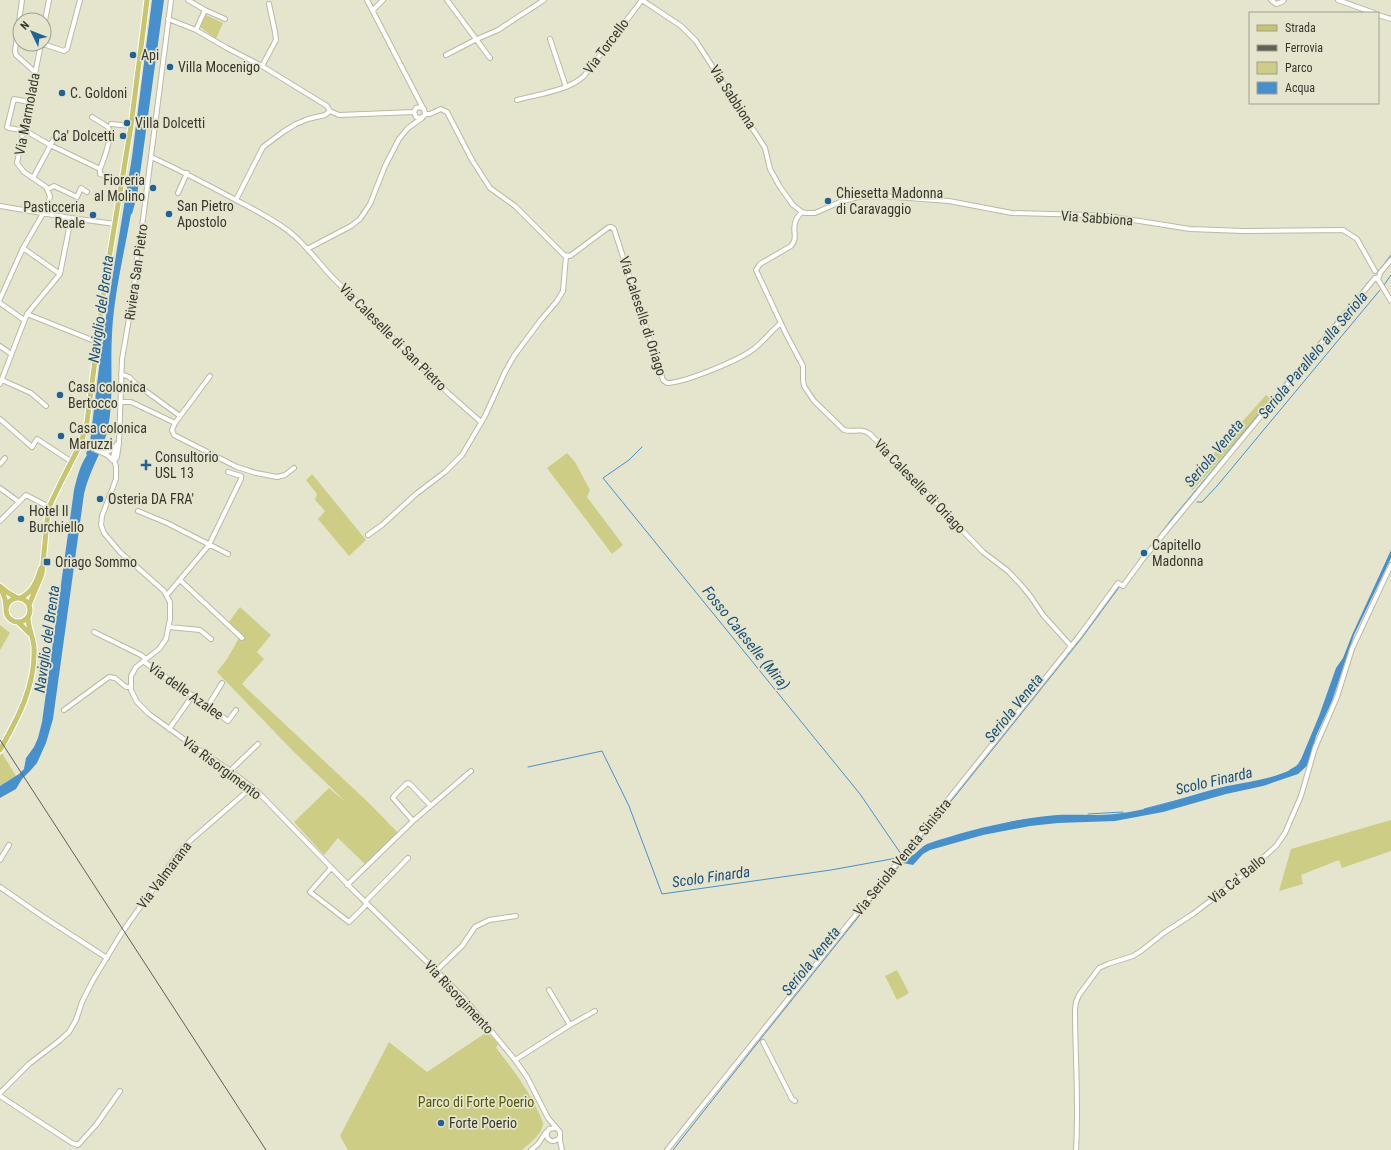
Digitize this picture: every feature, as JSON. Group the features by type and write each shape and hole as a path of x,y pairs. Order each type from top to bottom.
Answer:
{"main road":[{"path":"29,605 41,578 49,507 72,462 84,444 97,342 122,181 147,0"},
{"path":"6,608 9,601 28,594 34,586 44,559"},
{"path":"0,585 6,592 26,600 29,605 30,612 28,617 28,625 34,644 29,690 22,710 1,748"},
{"path":"0,585 5,599 6,613 9,618 18,622 23,621 28,617"},
{"path":"18,622 30,635"}],"street":[{"path":"22,0 15,51 16,54 35,72"},
{"path":"47,12 49,0"},
{"path":"52,47 64,51 67,49 80,0"},
{"name":"Riviera San Pietro","path":"113,460 118,438 122,359 133,296 171,0"},
{"path":"188,0 225,20"},
{"path":"367,0 423,108 424,116"},
{"path":"373,10 384,0"},
{"path":"446,0 490,58"},
{"path":"446,55 498,30 544,0"},
{"name":"Via Torcello","path":"517,100 573,85 584,76 642,0"},
{"name":"Via Sabbiona","path":"642,0 681,26 696,41 765,148 770,169 776,181 790,201 802,212 816,213 851,199 882,196 949,201 1012,214 1101,216 1190,229 1243,231 1343,230 1357,239 1377,272"},
{"path":"1271,0 1276,4 1284,0"},
{"path":"1338,0 1371,12"},
{"path":"262,66 276,40 269,4"},
{"path":"196,30 205,10"},
{"path":"1379,14 1391,19"},
{"path":"168,19 196,30 262,66 327,106 330,111 338,115 414,112 416,108 423,108"},
{"name":"Via Torcello","path":"550,39 566,87"},
{"name":"Via Marmolada","path":"40,52 17,163 20,169 45,186 48,190"},
{"path":"29,102 14,99 12,101 7,127 24,130 50,145 100,169"},
{"path":"368,536 382,526 416,494 445,472 462,455 489,408 514,356 561,295 563,287 566,256 515,206 490,188 472,160 447,112 441,109 419,118 416,117 414,112"},
{"path":"236,200 263,147 296,124 308,119 325,115 330,111"},
{"path":"309,248 351,226 360,219 370,204 385,166 399,139 408,128 424,116"},
{"path":"92,117 109,128 108,145 100,169 100,174 122,181"},
{"path":"111,124 130,126"},
{"name":"Via Marmolada","path":"33,178 57,133"},
{"name":"Via Caleselle di San Pietro","path":"151,157 187,173 280,225 309,248 318,261 336,280 447,392 481,422"},
{"path":"178,193 187,173"},
{"path":"0,299 23,248 48,205 50,196 48,190 54,186 77,197 81,188 87,192"},
{"path":"0,206 115,224"},
{"path":"781,323 756,270 760,264 794,242 795,223 802,212"},
{"path":"46,406 31,393 1,382 26,314 60,274 71,218"},
{"name":"Via Caleselle di Oriago","path":"566,256 573,254 609,227 614,229 664,381 667,383 698,375 744,356 756,348 781,323 803,366 803,384 814,401 844,430 863,430 870,434 983,552 1008,571 1031,597 1043,615 1071,646"},
{"path":"23,248 60,274"},
{"name":"Via Seriola Veneta Sinistra","path":"667,1150 1121,584 1376,278 1380,276 1377,272 1391,260"},
{"path":"1376,278 1391,301"},
{"path":"0,303 24,320"},
{"path":"26,314 97,342"},
{"path":"0,346 11,354"},
{"path":"121,374 129,377 136,384 180,416"},
{"path":"210,376 175,423 172,430 174,435 237,467 256,473 277,477 285,475 294,468"},
{"path":"120,402 131,402 175,423"},
{"path":"0,418 32,447 37,439 72,462"},
{"path":"103,453 113,449 118,438"},
{"path":"64,710 109,677 115,678 126,687 131,687 132,673 144,660 159,649 164,643 170,627 171,611 170,602 167,595 120,552 107,538 101,525 102,516 116,476 113,460 103,453 84,444"},
{"path":"0,464 5,458"},
{"path":"167,595 210,545 242,478 228,472"},
{"path":"0,488 19,502"},
{"path":"0,521 26,495 49,507"},
{"path":"138,511 228,554"},
{"name":"Via Ca' Ballo","path":"1076,1150 1078,1119 1075,1056 1075,1009 1079,995 1099,968 1133,956 1141,951 1231,885 1276,846 1285,833 1301,796 1316,748 1337,697 1352,649 1391,565"},
{"path":"180,580 242,638"},
{"path":"170,627 200,630 210,638"},
{"path":"94,632 141,655 144,660"},
{"name":"Via delle Azalee","path":"144,660 228,721 236,710"},
{"path":"208,706 222,683"},
{"name":"Via Risorgimento","path":"131,687 134,696 142,708 252,787 347,885 469,1004 515,1060 530,1083 548,1118 560,1132 562,1150"},
{"path":"170,729 193,696"},
{"path":"231,771 258,744"},
{"path":"347,885 413,820 471,771"},
{"path":"413,820 393,798 406,784 408,783 411,785 430,805"},
{"name":"Via Valmarana","path":"0,1093 29,1064 69,1032 76,1020 89,987 121,934 179,852 195,836 252,787"},
{"path":"0,860 9,844"},
{"path":"331,868 310,892 349,922 408,858"},
{"path":"0,886 42,916 107,958"},
{"path":"436,971 462,946 475,926 489,920 516,916"},
{"path":"549,990 570,1025"},
{"path":"515,1060 594,1011"},
{"path":"763,1042 792,1099 795,1101"},
{"path":"0,1096 70,1142 78,1145 96,1125 120,1091"},
{"path":"548,1118 546,1137 551,1141"},
{"path":"538,1144 550,1128 556,1128"},
{"path":"531,1150 544,1141 557,1140 560,1137"},
{"name":"Via Risorgimento","path":"551,1141 562,1150"}],"green space":[{"path":"204,14 223,23 216,39 199,26"},
{"path":"1266,395 1272,400 1193,490 1186,485"},
{"path":"567,453 575,462 590,490 587,497 623,545 612,554 547,468"},
{"path":"312,474 366,540 349,556 318,519 325,511 315,500 317,494 306,480"},
{"path":"240,607 271,635 257,652 264,659 242,684 370,804 401,836 368,867 338,838 324,855 294,822 329,788 347,803 294,752 217,672 227,659 239,638 228,623"},
{"path":"0,625 10,633 0,650"},
{"path":"2,753 16,776 0,786 0,756"},
{"path":"1391,820 1391,851 1342,868 1339,860 1301,875 1303,884 1279,891 1291,849"},
{"path":"897,970 909,993 897,1000 885,976"},
{"name":"Parco di Forte Poerio","path":"487,1032 498,1044 496,1048 517,1075 529,1094 543,1123 541,1131 536,1138 522,1150 348,1150 340,1136 389,1042 427,1072"}],"water":[{"path":"152,0 164,0 137,196 131,214 113,319 110,416 106,436 89,477 84,494 53,719 46,743 37,763 22,779 16,789 0,798 0,786 24,769 26,758 34,747 38,738 42,722 74,490 81,467 87,455 90,442 103,335 132,157"},
{"path":"1391,550 1391,558 1354,635 1332,701 1316,736 1308,765 1298,774 1263,786 1226,794 1163,812 1115,821 1058,823 1030,826 983,835 930,850 923,854 913,865 903,863 927,844 958,834 991,826 1024,819 1057,815 1108,815 1129,812 1158,806 1227,786 1276,776 1293,769 1299,764 1319,716 1336,668 1343,658"}],"waterway":[{"name":"Seriola Veneta","path":"1381,268 1391,255"},
{"name":"Seriola Parallelo alla Seriola","path":"1384,285 1391,275"},
{"name":"Seriola Veneta","path":"1122,584 1171,520 1371,279"},
{"name":"Seriola Parallelo alla Seriola","path":"1197,502 1202,502 1217,486 1380,290"},
{"name":"Fosso Caleselle (Mira)","path":"642,447 629,460 603,478 860,794 901,854"},
{"name":"Seriola Veneta","path":"673,1150 1081,639 1120,586"},
{"name":"Scolo Finarda","path":"528,767 602,751 629,806 662,894 831,870 897,858"},
{"name":"Scolo Finarda","path":"1290,770 1297,766 1301,760"},
{"name":"Scolo Finarda","path":"1144,809 1205,793"},
{"name":"Scolo Finarda","path":"1088,814 1123,812"},
{"name":"Scolo Finarda","path":"1011,822 1024,820"}],"railway":[{"path":"0,740 266,1150"}],"place":[{"name":"Api","path":"133,55"},
{"name":"Villa Mocenigo","path":"170,67"},
{"name":"C. Goldoni","path":"62,93"},
{"name":"Villa Dolcetti","path":"127,123"},
{"name":"Ca' Dolcetti","path":"123,136"},
{"name":"Fioreria al Molino","path":"153,188"},
{"name":"Chiesetta Madonna di Caravaggio","path":"828,201"},
{"name":"San Pietro Apostolo","path":"169,214"},
{"name":"Pasticceria Reale","path":"93,215"},
{"name":"Casa colonica Bertocco","path":"60,395"},
{"name":"Casa colonica Maruzzi","path":"61,436"},
{"name":"Consultorio USL 13","path":"146,465"},
{"name":"Osteria DA FRA'","path":"100,499"},
{"name":"Hotel Il Burchiello","path":"21,519"},
{"name":"Capitello Madonna","path":"1144,553"},
{"name":"Oriago Sommo","path":"47,562"},
{"name":"Forte Poerio","path":"441,1123"}],"water label":[{"name":"Naviglio del Brenta","path":"101,309"},
{"name":"Naviglio del Brenta","path":"47,639"}]}
